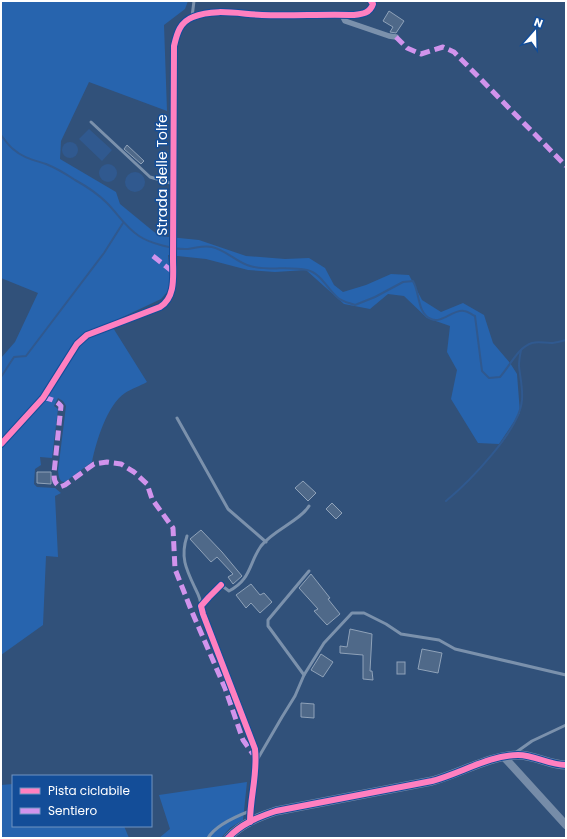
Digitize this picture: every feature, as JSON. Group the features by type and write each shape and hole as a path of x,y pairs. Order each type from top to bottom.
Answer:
{"main road":[{"path":"228,838 238,829 250,822 264,815 280,810 444,778 508,756 528,756 556,764 566,765"}],"street":[{"path":"192,17 203,13 262,15 354,15 365,13 371,8 373,4 371,1"},
{"path":"342,15 345,20 389,36 396,36"},
{"name":"Strada delle Tolfe","path":"1,444 43,398 77,344 87,335 165,304 172,289 174,230 174,46 178,32 183,23 192,17"},
{"path":"221,585 201,606 255,749 257,760 250,811 250,822"},
{"path":"508,756 566,825"}],"lane":[{"path":"192,17 194,1"},
{"path":"92,122 150,177 174,184"},
{"path":"177,418 228,509 266,542"},
{"path":"221,585 229,590 238,586 246,576 262,546 281,528 306,511 309,506"},
{"path":"187,536 184,547 186,567 201,598 201,606"},
{"path":"304,675 270,630 268,620 309,572"},
{"path":"257,760 296,696 304,675 324,643 352,613 364,613 402,634 439,640 455,649 566,675"},
{"path":"508,756 532,741 566,725"},
{"path":"208,838 210,834 226,823 237,816 250,811"}],"shaded area":[{"path":"1,1 188,1 185,9 164,25 167,111 89,82 61,141 60,159 116,192 120,204 159,236 199,240 246,256 285,259 309,258 325,268 334,285 343,292 366,285 391,274 409,275 422,300 441,312 463,303 484,315 493,343 517,374 520,413 499,444 478,443 451,399 457,370 447,352 450,326 427,318 404,296 388,294 370,309 344,304 306,270 275,272 248,270 206,259 168,255 171,284 168,291 161,299 110,323 147,382 125,393 113,406 103,424 92,462 65,482 60,480 58,471 66,406 63,401 58,398 54,406 58,409 52,458 40,457 41,465 35,469 34,484 37,487 55,488 61,493 55,496 58,557 46,556 43,625 1,655 1,358 15,342 38,293 1,278"},
{"path":"89,129 112,150 102,161 79,139"},
{"path":"70,142 76,144 78,150 76,156 70,158 64,156 62,150 64,144"},
{"path":"104,164 112,164 117,169 115,180 112,182 104,182 99,177 99,169"},
{"path":"135,172 142,175 145,182 142,189 135,192 128,189 125,182 128,175"},
{"path":"247,782 243,820 230,828 221,838 159,838 170,829 159,795"},
{"path":"12,784 12,827 124,827 129,838 1,838 1,785"}],"building":[{"path":"389,11 404,21 396,33 390,32 393,27 383,21"},
{"path":"127,145 144,161 141,164 124,149"},
{"path":"37,472 51,472 51,484 37,483"},
{"path":"303,481 316,493 308,501 295,488"},
{"path":"332,503 342,513 336,519 326,509"},
{"path":"201,530 242,576 233,584 228,577 233,574 217,557 211,562 190,539"},
{"path":"311,574 330,598 328,599 340,614 327,625 314,611 318,609 299,588"},
{"path":"251,584 260,595 264,593 272,602 260,613 251,603 246,608 236,595"},
{"path":"350,629 372,634 370,671 372,671 373,680 363,679 363,655 340,653 340,646 347,647"},
{"path":"422,649 442,653 438,673 418,669"},
{"path":"321,654 333,662 323,677 311,670"},
{"path":"397,662 405,662 405,674 397,674"},
{"path":"301,703 314,704 314,718 301,717"}],"waterway":[{"path":"1,135 8,144 21,155 53,167 92,190 107,203 126,225 143,239 169,247 183,249 209,246 222,251 250,266 307,270 320,278 338,298 355,305 375,297 403,282 413,281 421,308 426,316 431,319 439,320 460,311 464,311 475,316 482,371 489,378 500,377 522,348 527,345 535,342 553,343 566,340"},
{"path":"1,377 14,357 26,356 104,253 123,223"},
{"path":"446,501 480,469 513,426 522,400 519,366 521,350"}],"marked path":[{"path":"396,37 407,48 421,54 443,47 454,52 566,166"},
{"path":"153,256 173,272"},
{"path":"43,398 53,400 61,406 54,473 57,484 60,487 65,485 94,464 107,462 121,464 134,472 147,484 152,499 173,528 175,569 225,688 243,740 253,754"}],"cycle path":[{"path":"1,444 43,398 77,344 87,335 160,307 169,298 173,279 174,46 178,32 182,25 189,19 201,14 218,12 262,15 357,15 370,9 373,4 371,1"},
{"path":"221,585 201,606 255,749 255,776 250,822"},
{"path":"228,838 238,829 250,822 276,811 432,781 497,758 524,755 560,765 566,765"}]}
